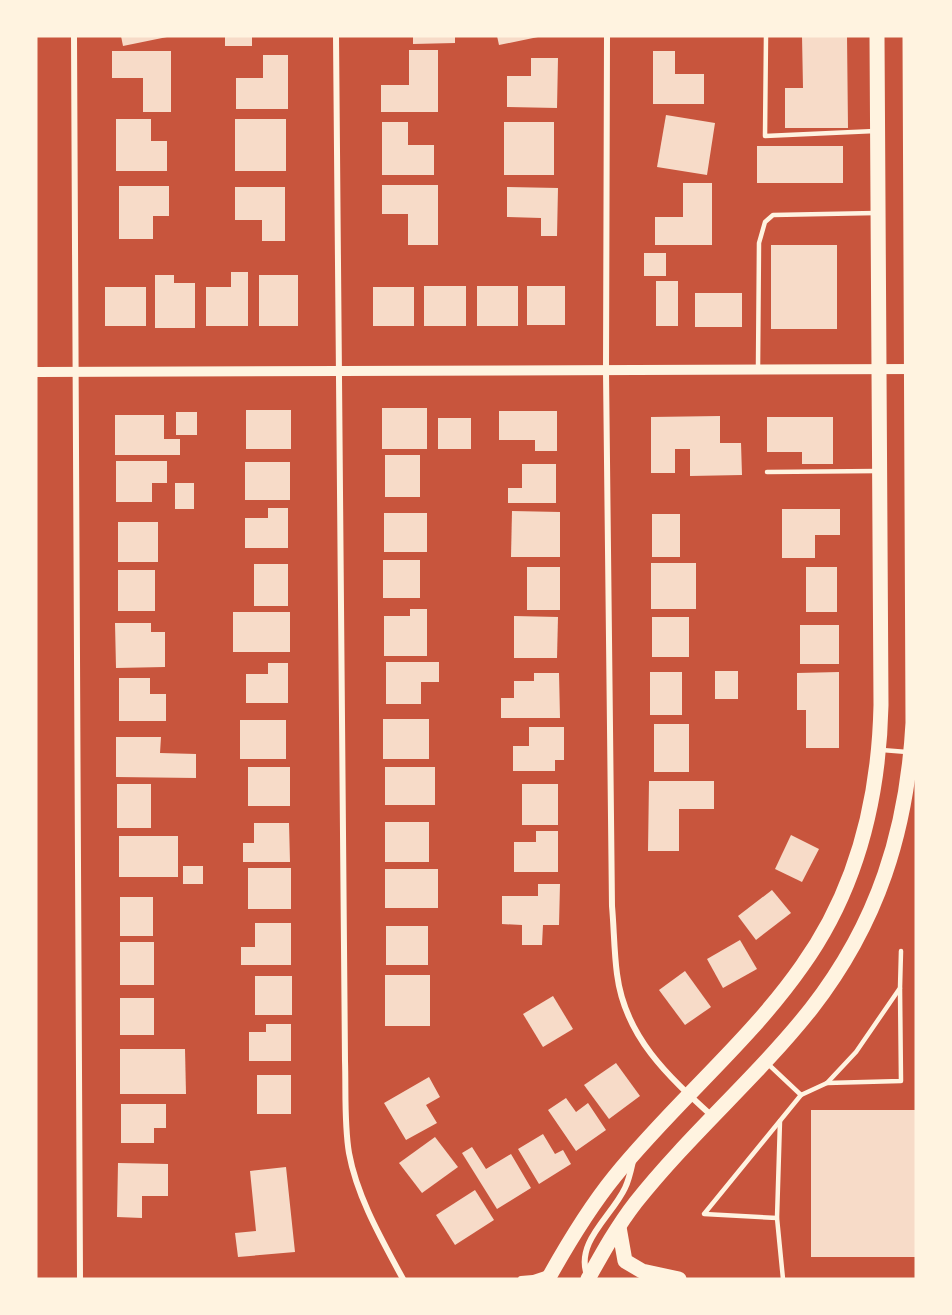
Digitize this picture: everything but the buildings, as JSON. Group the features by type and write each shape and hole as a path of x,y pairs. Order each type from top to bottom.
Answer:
{"main road":[{"path":"552,1273 597,1198 636,1152 779,997 819,941 845,889 869,817 879,750 877,36"},
{"path":"589,1279 619,1227 653,1181 765,1061 825,990 868,918 885,875 900,826 914,752 913,119 909,36"},
{"path":"619,1227 625,1261 642,1271 679,1279"}],"street":[{"path":"74,36 80,1279"},
{"path":"336,36 345,1061 349,1152 357,1183 373,1222 403,1279"},
{"path":"607,36 606,372 612,906 617,976 624,1003 641,1042 659,1066 712,1116"},
{"path":"36,372 606,372 913,369"},
{"path":"589,1279 584,1266 584,1254 624,1191 636,1152"},
{"path":"520,1279 552,1273"}],"lane":[{"path":"766,36 765,136 878,131"},
{"path":"758,370 759,243 765,222 773,215 879,213"},
{"path":"766,472 880,471"},
{"path":"879,750 914,752"},
{"path":"827,1083 901,1081 901,951"},
{"path":"777,1218 704,1214 801,1095 827,1083 856,1052 900,987"},
{"path":"765,1061 801,1095"},
{"path":"780,1121 777,1218 783,1279"}]}
